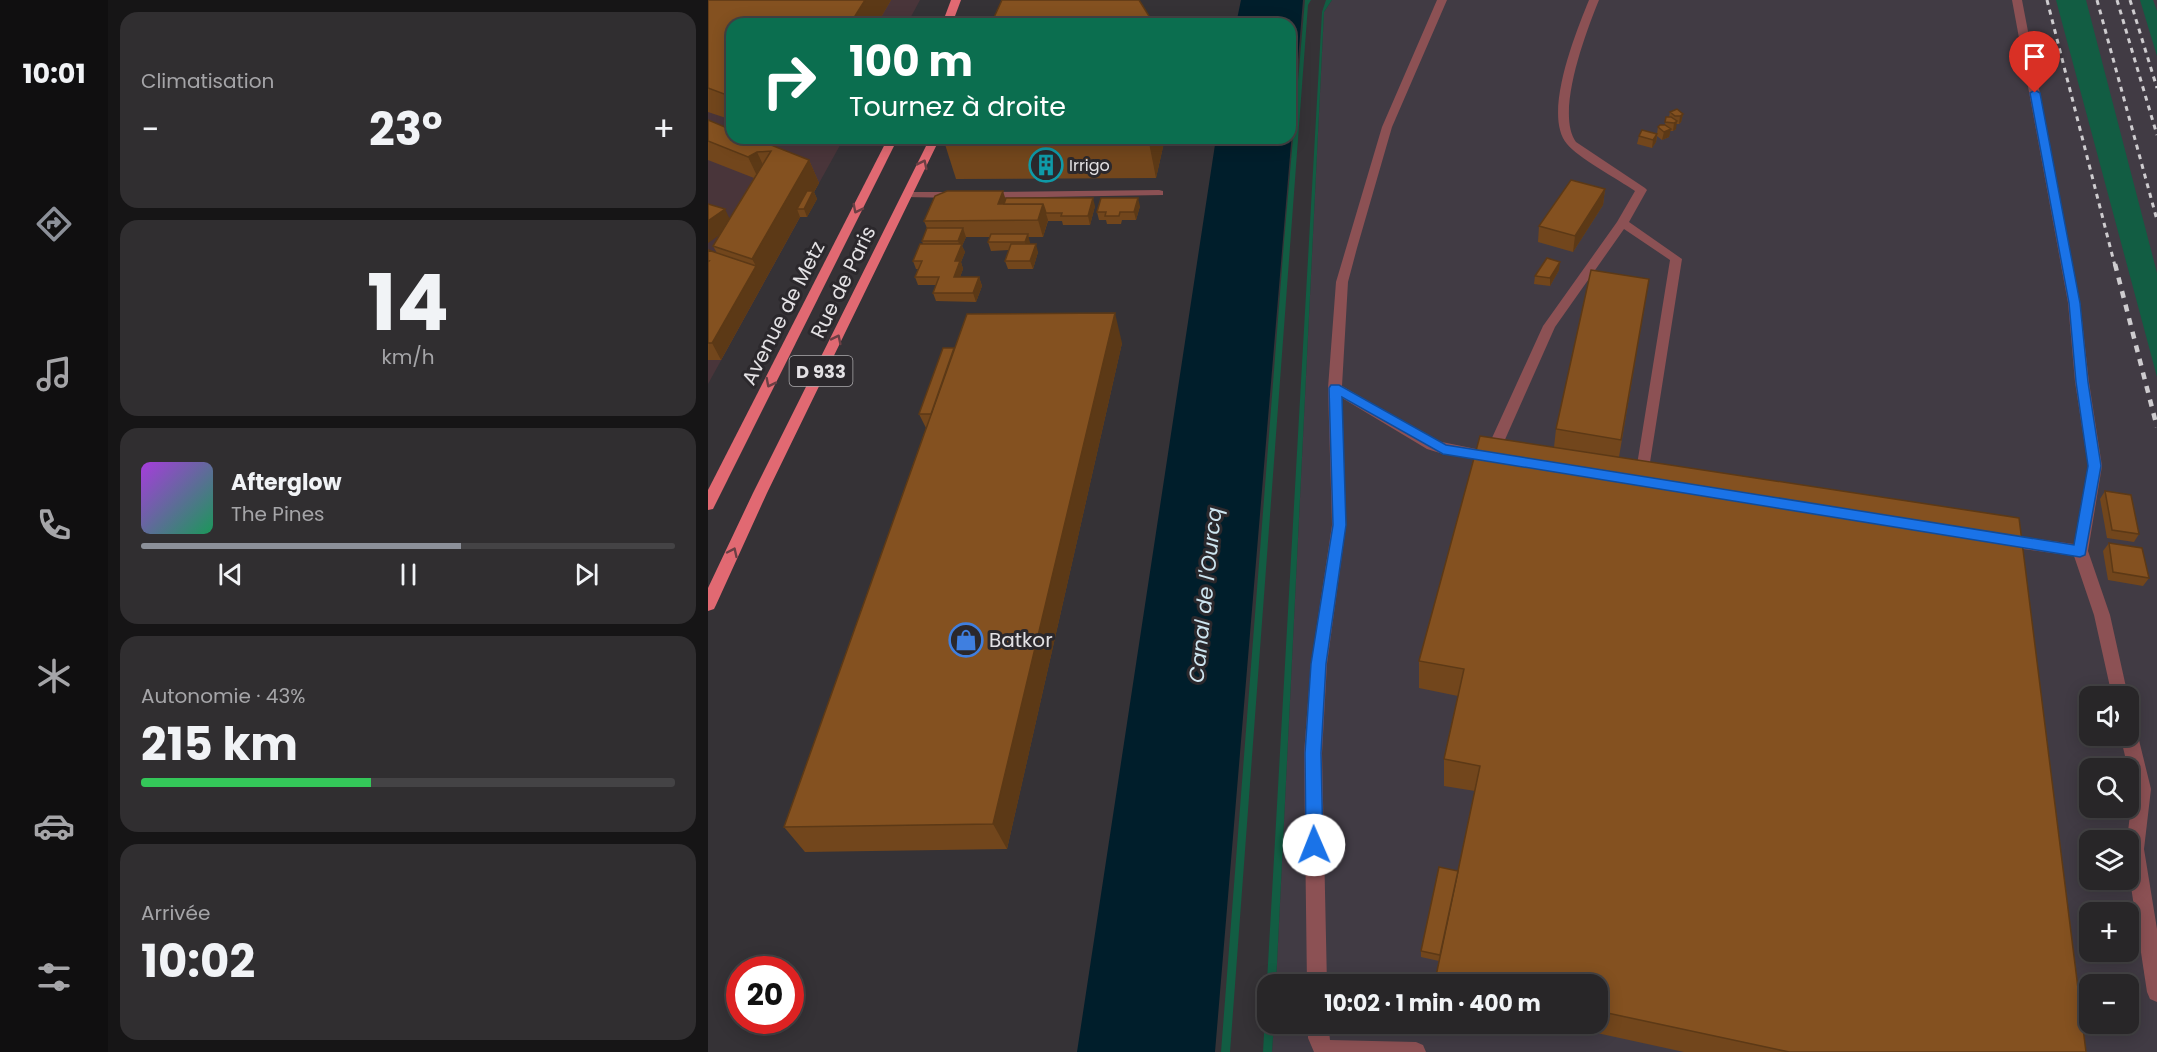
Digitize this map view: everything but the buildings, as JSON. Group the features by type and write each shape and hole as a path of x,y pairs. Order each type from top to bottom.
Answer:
{"main road":[{"path":"949,18 956,0"},
{"name":"Avenue de Metz","path":"708,505 890,144"},
{"name":"Rue de Paris","path":"708,604 760,493 932,144"}],"street":[{"path":"1317,974 1313,753 1318,664 1339,525 1335,388 1342,282 1387,127 1442,0"},
{"path":"1491,456 1549,326 1623,223 1641,190 1572,144 1566,134 1562,115 1567,86 1583,27 1594,0"},
{"path":"2017,0 2074,303 2082,382 2095,466 2080,551 2102,615 2118,686"},
{"path":"908,195 1159,193"},
{"path":"1623,223 1676,260 1641,478"},
{"path":"1335,388 1432,445 1443,449 1513,460"},
{"path":"1989,538 2080,551"},
{"path":"2131,746 2142,789 2135,849 2157,993"},
{"path":"1318,1034 1324,1050 1416,1052"}],"shaded area":[{"path":"708,0 920,0 910,18 726,18 726,144 841,144 708,384"},
{"path":"1332,0 2157,0 2157,1052 1272,1052 1273,1034 1608,1034 1608,974 1276,974 1324,12"}],"green space":[{"path":"1305,0 1311,0 1308,5 1230,1052 1221,1052 1284,242 1293,144 1296,144 1296,104"},
{"path":"1326,0 1332,0 1324,12 1276,974 1267,974 1322,12"},
{"path":"2056,0 2086,0 2157,273 2157,377"},
{"path":"2140,0 2153,0 2157,11 2157,56"},
{"path":"1264,1034 1273,1034 1272,1052 1263,1052"}],"water":[{"path":"1241,0 1303,0 1296,84 1296,18 1237,18"},
{"name":"Canal de l'Ourcq","path":"1215,144 1291,144 1215,1052 1077,1052"}],"railway":[{"path":"2047,0 2115,266"},
{"path":"2097,0 2157,220"},
{"path":"2117,0 2157,135"},
{"path":"2130,0 2157,88"},
{"path":"2115,264 2157,427"}],"place":[{"name":"Irrigo","path":"1046,165"},
{"name":"Batkor","path":"966,640"}],"route":[{"path":"1314,845 1313,753 1318,664 1339,525 1335,388 1443,449 2080,551 2095,466 2082,382 2074,303 2035,93"}]}
